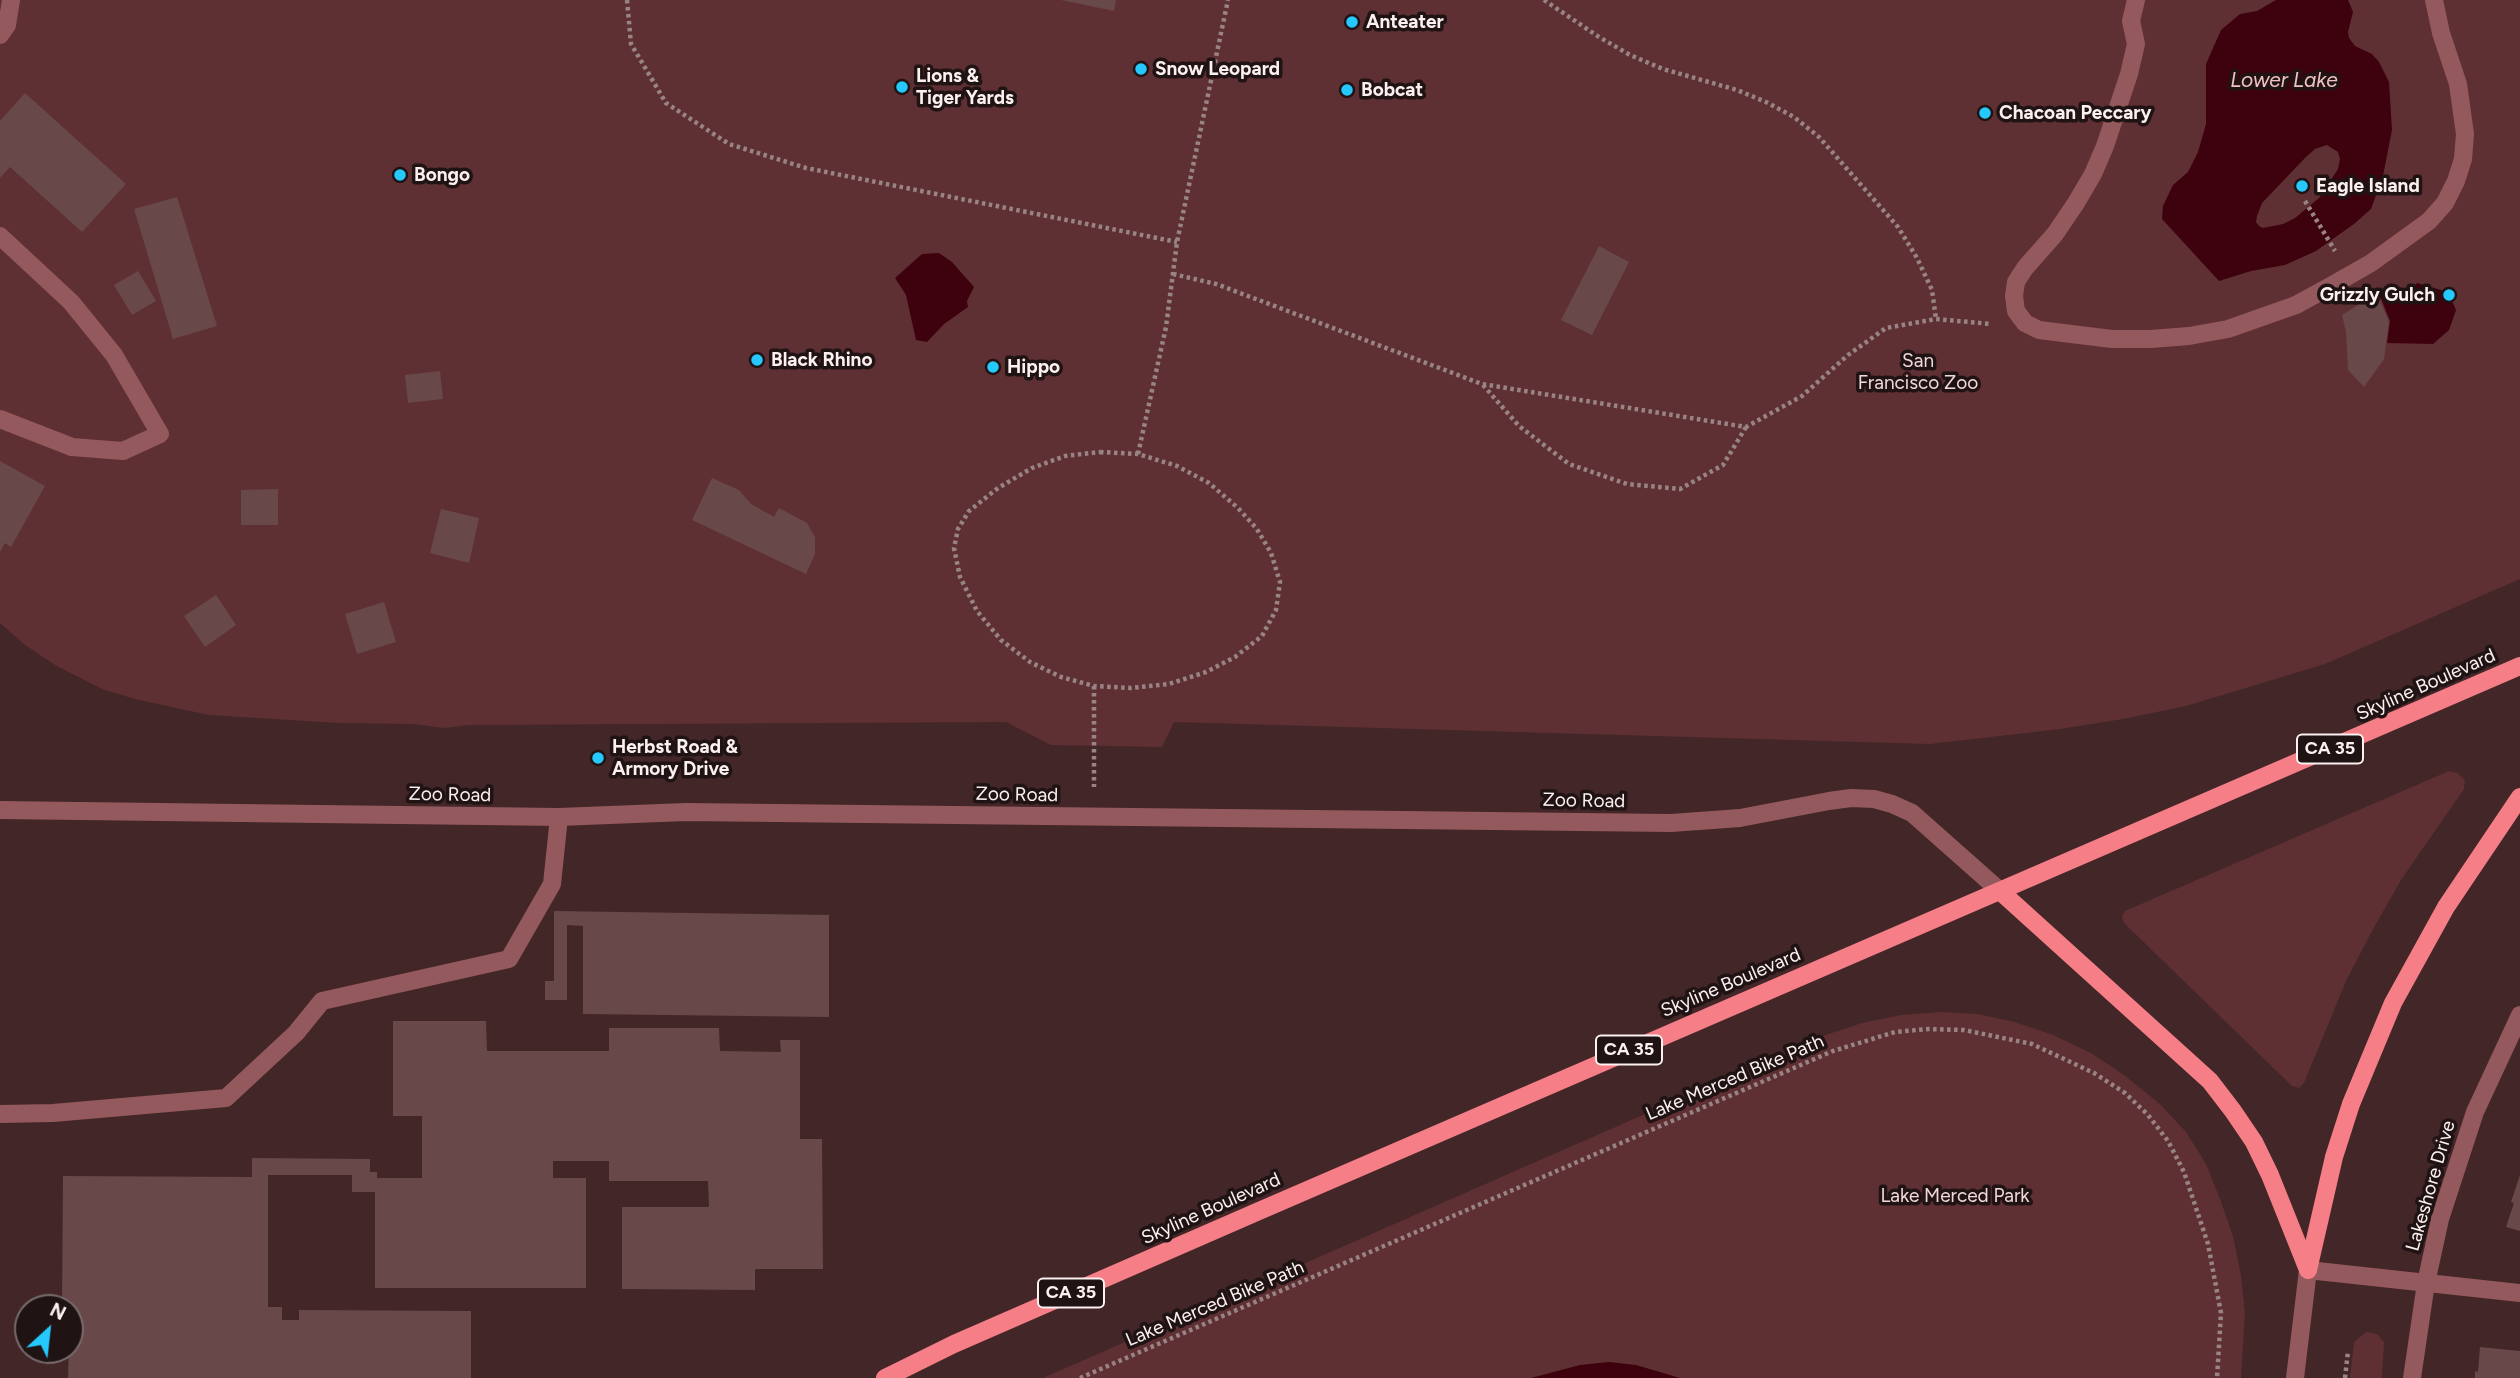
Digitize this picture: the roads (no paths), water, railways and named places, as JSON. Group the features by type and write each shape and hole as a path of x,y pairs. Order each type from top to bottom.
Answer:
{"main road":[{"name":"Skyline Boulevard","path":"885,1378 954,1344 1259,1210 2520,666"},
{"path":"2308,1270 2319,1213 2338,1144 2351,1104 2393,1003 2446,907 2520,797"},
{"path":"2000,891 2210,1081 2254,1142 2308,1270"}],"street":[{"path":"0,35 7,25 11,0"},
{"path":"2136,0 2131,22 2136,44 2105,146 2076,203 2017,282 2014,296 2016,311 2025,323 2039,330 2112,339 2151,339 2228,329 2273,314 2329,287 2371,263 2428,221 2445,203 2456,181 2463,159 2465,134 2458,84 2441,33 2434,0"},
{"path":"0,236 71,302 114,355 160,434 124,451 72,447 0,419"},
{"name":"Zoo Road","path":"0,810 559,817 686,812 1683,823 1740,818 1851,798 1874,799 1912,813 2000,891"},
{"path":"0,1114 53,1113 226,1098 296,1033 322,1001 509,959 552,884 559,817"},
{"name":"Lakeshore Drive","path":"2412,1378 2426,1283 2440,1219 2475,1112 2520,1015"},
{"path":"2295,1378 2308,1270 2520,1293"}],"water":[{"name":"Lower Lake","path":"2276,0 2348,0 2353,12 2349,38 2355,46 2372,54 2389,82 2392,130 2383,176 2371,209 2354,224 2316,251 2285,265 2251,271 2219,281 2162,219 2163,206 2173,185 2188,172 2198,152 2206,124 2206,64 2221,30 2240,14 2257,11","holes":["2327,145 2338,152 2338,169 2319,198 2295,218 2283,224 2263,228 2259,226 2256,222 2262,203 2305,158 2315,149"]},
{"path":"939,253 952,262 974,287 967,301 968,307 944,324 927,342 916,340 906,295 895,278 922,254"},
{"path":"2417,283 2448,292 2456,310 2449,330 2433,344 2387,343 2390,321 2380,296 2391,286 2409,291"},
{"path":"1609,1362 1636,1365 1680,1378 1531,1378 1580,1365"}],"place":[{"name":"Anteater","path":"1352,22"},
{"name":"Snow Leopard","path":"1141,69"},
{"name":"Lions & Tiger Yards","path":"902,87"},
{"name":"Bobcat","path":"1347,90"},
{"name":"Chacoan Peccary","path":"1985,113"},
{"name":"Bongo","path":"400,175"},
{"name":"Eagle Island","path":"2302,186"},
{"name":"Grizzly Gulch","path":"2449,295"},
{"name":"Black Rhino","path":"757,360"},
{"name":"Hippo","path":"993,367"},
{"name":"Herbst Road & Armory Drive","path":"598,758"}],"park label":[{"name":"San Francisco Zoo","path":"1918,372"},
{"name":"Lake Merced Park","path":"1955,1196"}]}
